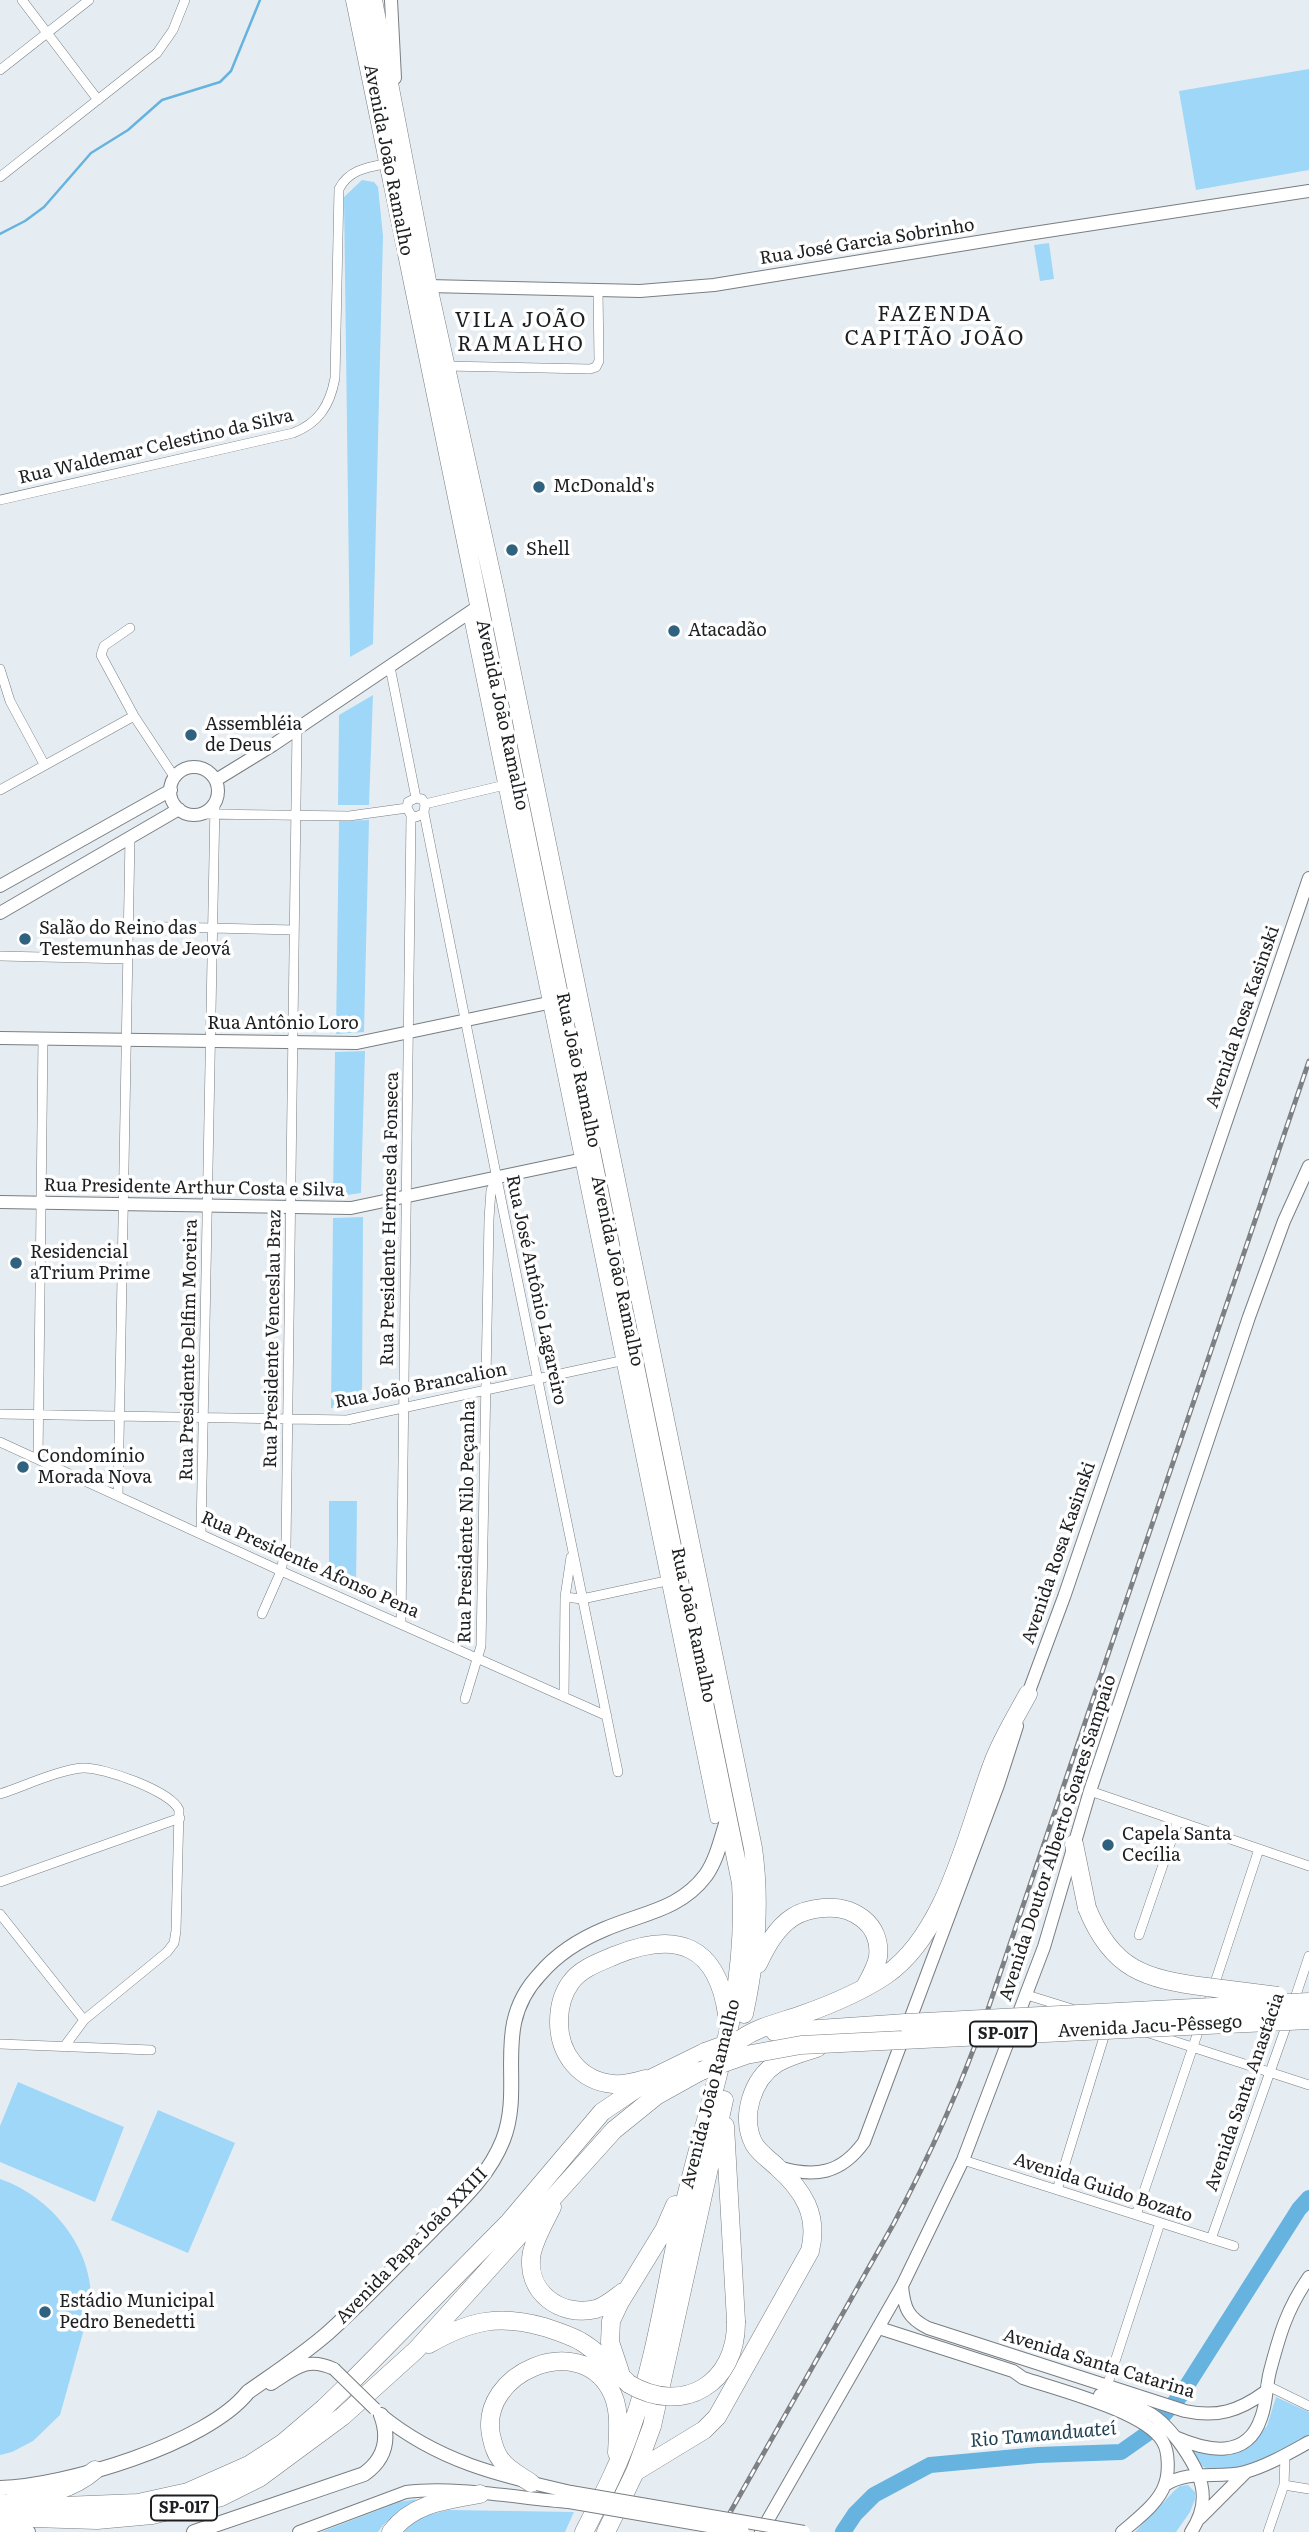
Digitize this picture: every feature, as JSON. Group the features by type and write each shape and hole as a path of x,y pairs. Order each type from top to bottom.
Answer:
{"highway":[{"name":"Avenida João Ramalho","path":"355,0 474,611 722,1817 739,1864 743,1920 735,2036 692,2171 633,2425 617,2465 584,2532"},
{"name":"Avenida João Ramalho","path":"373,0 428,286 496,595 753,1848 757,1898 753,1973 652,2426 635,2472 606,2532"},
{"path":"474,611 496,595"},
{"path":"555,1005 572,1013 575,1019 581,1047 598,1096"},
{"path":"587,1158 603,1153 610,1145"},
{"path":"652,2078 613,2084 579,2071 569,2059 561,2042 559,2027 562,1997 570,1982 592,1965 650,1944 684,1946 698,1954 718,1977 724,1990 735,2036 804,2014 864,1988 887,1974 906,1958 933,1920 995,1759 1028,1694"},
{"path":"1074,1844 1087,1908 1095,1927 1120,1959 1137,1971 1156,1979 1309,2001"},
{"path":"753,1973 767,1945 792,1918 831,1907 857,1913 865,1919 875,1934 878,1948 874,1971 864,1988"},
{"name":"Avenida Jacu-Pêssego","path":"652,2078 735,2036 801,2029 1309,2001"},
{"name":"Avenida Jacu-Pêssego","path":"564,2184 614,2130 634,2113 678,2082 746,2054 830,2043 1309,2020"},
{"path":"635,2472 704,2430 717,2417 810,2251 814,2230 805,2197 753,2142 748,2111 759,2081 778,2062 830,2043"},
{"name":"SP-017","path":"0,2501 39,2507 95,2506 187,2493 249,2465 283,2443 324,2408 509,2222 602,2112 652,2078"},
{"path":"416,2350 461,2327 481,2322 518,2321 559,2332 580,2341 643,2392 666,2397 689,2395 704,2389 726,2367 733,2353 736,2321 724,2103"},
{"path":"625,2379 612,2352 610,2331 615,2311 664,2230 692,2171"},
{"path":"564,2184 532,2253 536,2283 552,2304 578,2311 597,2309 629,2288"},
{"name":"SP-017","path":"0,2517 97,2520 152,2515 221,2497 259,2478 342,2416 416,2350 564,2184"},
{"path":"531,2483 499,2458 494,2447 490,2420 500,2392 516,2376 542,2364 572,2362 589,2369 609,2386 616,2403 618,2418 617,2465"},
{"path":"0,2501 64,2489 80,2483 96,2470"},
{"path":"391,2532 407,2514 426,2505 480,2494"}],"main road":[{"name":"Avenida João Ramalho","path":"391,0 398,124"},
{"name":"Rua José Garcia Sobrinho","path":"428,286 640,292 714,285 1309,191"},
{"path":"216,780 474,611"},
{"path":"0,886 173,784 181,770 195,766 208,771 216,780 218,790 215,806 198,814 179,809 174,804 173,784"},
{"path":"0,913 179,809"},
{"name":"Avenida Rosa Kasinski","path":"774,2164 804,2173 832,2169 845,2163 864,2142 998,1785 1309,878"},
{"name":"Rua Antônio Loro","path":"0,1038 357,1043 555,1005"},
{"name":"Rua Presidente Arthur Costa e Silva","path":"0,1202 351,1208 587,1158"},
{"name":"Avenida Doutor Alberto Soares Sampaio","path":"761,2532 902,2286 963,2160 1044,1947 1090,1791 1249,1317 1284,1221 1309,1166"},
{"name":"Avenida Papa João XXIII","path":"0,2488 29,2486 96,2470 166,2446 239,2404 248,2392 327,2333 407,2256 487,2172 503,2139 511,2108 509,2050 512,2031 525,1996 538,1975 583,1939 607,1928 652,1914 685,1896 706,1874 713,1862 722,1817"},
{"path":"1265,2388 1287,2312 1309,2277"},
{"name":"Avenida Santa Catarina","path":"902,2286 903,2302 908,2315 928,2328 1107,2386 1144,2411 1200,2475"},
{"name":"Avenida Santa Catarina","path":"879,2328 1013,2371 1040,2375 1144,2411 1214,2414 1239,2409 1265,2388"},
{"path":"239,2404 300,2365 319,2363 334,2369 406,2435 444,2456 570,2497 743,2532"},
{"name":"Avenida Santa Catarina","path":"1166,2433 1208,2449 1229,2449 1241,2444 1257,2428 1262,2417 1265,2388"},
{"path":"194,2532 364,2474 378,2462 384,2449 385,2432 378,2412"},
{"path":"1165,2485 1166,2433"},
{"path":"1123,2532 1142,2514 1165,2485 1180,2477 1246,2472 1309,2442"},
{"path":"1191,2532 1199,2519 1246,2472"},
{"path":"1199,2519 1202,2497 1200,2475"},
{"path":"299,2532 406,2492 434,2489 480,2494 570,2497 804,2532"},
{"path":"0,2530 28,2532"}],"street":[{"path":"22,0 98,100"},
{"path":"0,70 89,0"},
{"path":"0,177 164,45 185,0"},
{"name":"Rua Waldemar Celestino da Silva","path":"0,500 293,433 313,422 326,407 335,378 339,189 342,182 353,172 388,163"},
{"path":"446,366 596,367 599,361 598,290"},
{"path":"130,628 104,646 101,655 173,784"},
{"path":"390,667 416,798"},
{"path":"0,669 10,701 44,765"},
{"path":"0,790 134,716"},
{"name":"Rua Presidente Venceslau Braz","path":"262,1614 281,1571 286,1546 296,729"},
{"path":"215,806 236,814 349,816 409,811 419,816 425,808 510,784"},
{"path":"409,811 410,800 416,798 422,799 425,808"},
{"name":"Rua Presidente Delfim Moreira","path":"201,1533 215,806"},
{"name":"Rua José Antônio Lagareiro","path":"425,808 505,1219 618,1772"},
{"name":"Rua Presidente Hermes da Fonseca","path":"401,1623 409,1033 409,811"},
{"path":"198,814 214,831"},
{"path":"118,1496 130,837"},
{"path":"128,926 294,930"},
{"path":"0,956 128,959"},
{"path":"38,1459 43,1039"},
{"name":"Rua Presidente Nilo Peçanha","path":"465,1699 481,1646 489,1219 491,1190 497,1178"},
{"path":"489,1219 505,1219"},
{"name":"Rua João Brancalion","path":"0,1414 347,1420 629,1360"},
{"name":"Rua Presidente Afonso Pena","path":"0,1442 607,1716"},
{"path":"564,1697 565,1597 572,1551"},
{"path":"565,1597 582,1599 674,1579"},
{"path":"0,1794 83,1768 98,1770 155,1790 170,1798 180,1814 174,1943 167,1952 84,2020 64,2047"},
{"path":"1090,1791 1309,1866"},
{"path":"0,1882 180,1814"},
{"path":"1139,1936 1178,1821"},
{"path":"1136,2215 1259,1849"},
{"path":"0,1914 84,2020"},
{"name":"Avenida Santa Anastácia","path":"1210,2239 1271,2073 1309,1956"},
{"path":"1027,1995 1309,2085"},
{"path":"1057,2190 1109,2020"},
{"path":"0,2045 151,2050"},
{"name":"Avenida Guido Bozato","path":"963,2160 1234,2246"},
{"path":"1107,2386 1160,2223"},
{"path":"1265,2388 1309,2406"},
{"path":"1268,2532 1284,2485 1285,2455"},
{"path":"1284,2485 1309,2488"}],"shaded area":[{"path":"1309,69 1309,170 1196,190 1179,91"},
{"path":"362,180 374,182 378,187 383,236 373,644 350,657 344,197"},
{"path":"1049,243 1054,279 1040,281 1034,245"},
{"path":"373,695 369,805 338,805 339,715"},
{"path":"369,820 364,1032 336,1034 339,821"},
{"path":"365,1051 361,1193 333,1197 335,1052"},
{"path":"363,1217 362,1404 331,1408 333,1218"},
{"path":"329,1501 357,1501 356,1592 329,1581"},
{"path":"18,2082 124,2127 95,2202 0,2162 0,2126"},
{"path":"158,2110 235,2143 188,2253 111,2220"},
{"name":"Estádio Municipal Pedro Benedetti","path":"0,2179 36,2198 66,2227 85,2264 91,2304 60,2415 33,2441 0,2455"},
{"path":"1276,2397 1309,2412 1309,2437 1256,2463 1226,2471 1202,2466 1187,2449 1245,2448 1267,2426"},
{"path":"1188,2485 1195,2492 1195,2499 1190,2512 1176,2532 1135,2532 1175,2490"},
{"path":"417,2499 383,2525 378,2532 321,2532 399,2502"},
{"path":"449,2510 574,2512 565,2532 401,2532 410,2519"}],"waterway":[{"path":"0,234 44,207 91,153 128,130 162,100 220,82 231,71 260,0"},
{"name":"Rio Tamanduateí","path":"843,2532 855,2514 874,2495 930,2465 1038,2455 1121,2452 1148,2433 1181,2395 1299,2209 1309,2198"}],"railway":[{"path":"719,2532 894,2223 932,2148 965,2071 1309,1061"}],"place":[{"name":"McDonald's","path":"539,487"},
{"name":"Shell","path":"512,550"},
{"name":"Atacadão","path":"674,631"},
{"name":"Assembléia de Deus","path":"191,735"},
{"name":"Salão do Reino das Testemunhas de Jeová","path":"25,939"},
{"name":"Residencial aTrium Prime","path":"16,1263"},
{"name":"Condomínio Morada Nova","path":"23,1467"},
{"name":"Capela Santa Cecília","path":"1108,1845"},
{"name":"Estádio Municipal Pedro Benedetti","path":"45,2312"}],"district":[{"name":"FAZENDA CAPITÃO JOÃO","path":"935,327"},
{"name":"VILA JOÃO RAMALHO","path":"521,333"}]}
